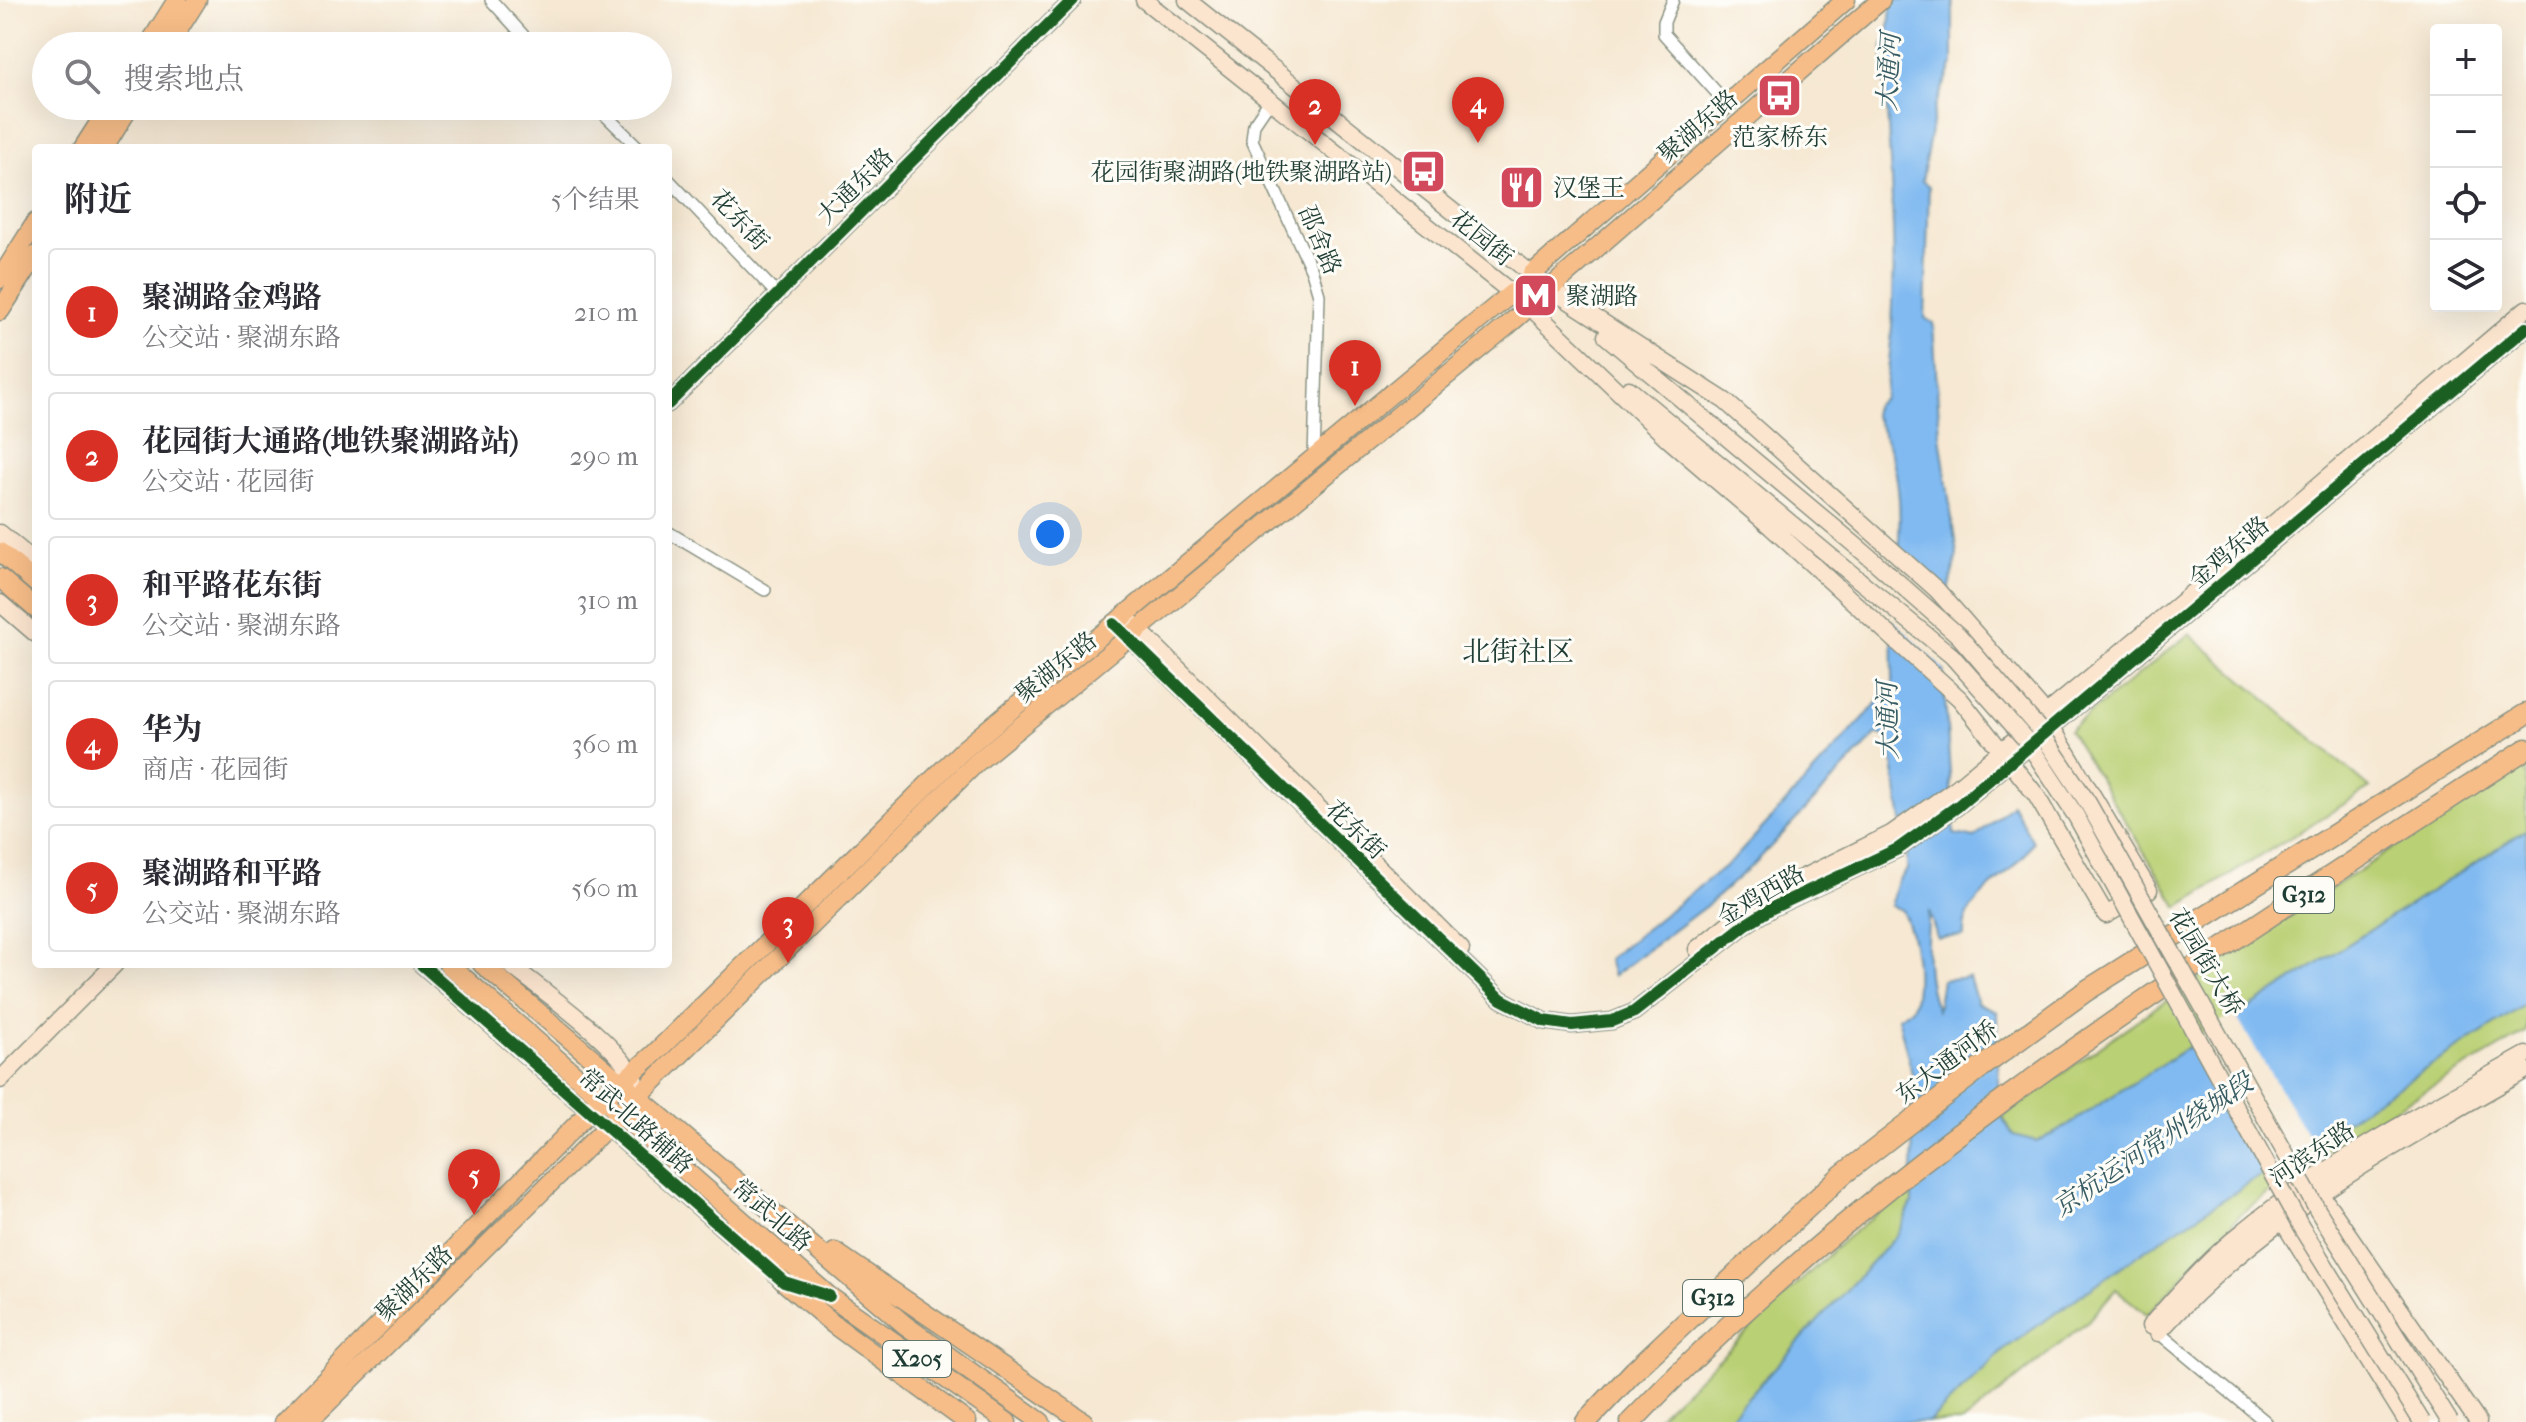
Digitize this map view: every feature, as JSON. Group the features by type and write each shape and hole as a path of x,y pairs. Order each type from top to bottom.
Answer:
{"highway":[{"name":"东大通河桥","path":"1586,1422 1635,1370 1842,1175 2086,991 2526,714"},
{"name":"G312","path":"1631,1422 1843,1222 1979,1115 2082,1041 2526,749"}],"main road":[{"path":"157,32 177,0"},
{"path":"177,32 197,0"},
{"name":"大通东路","path":"672,400 1073,0"},
{"name":"花园街","path":"1144,0 1530,307 1859,580"},
{"name":"花园街","path":"1187,0 1532,274 1874,561"},
{"name":"聚湖东路","path":"284,1422 597,1104 963,750 1512,293 1846,0"},
{"name":"聚湖东路","path":"308,1422 976,763 1530,307 1881,0"},
{"path":"86,144 101,120"},
{"path":"106,144 121,120"},
{"path":"0,279 32,228"},
{"path":"0,311 32,261"},
{"path":"1530,307 1668,439 1888,631 1960,699 2008,756 2060,834 2106,915 2149,890 2049,721 1950,604 1885,542 1725,401 1549,288"},
{"name":"金鸡东路","path":"1958,806 2008,756 2526,309"},
{"name":"金鸡东路","path":"2049,721 2526,328"},
{"path":"0,533 32,560"},
{"path":"0,552 32,580"},
{"name":"花园街大桥","path":"1874,561 1959,636 2038,728 2088,803 2318,1211 2450,1422"},
{"path":"0,578 32,606"},
{"name":"花园街大桥","path":"1859,580 1952,656 2026,740 2076,816 2301,1227 2422,1422"},
{"path":"0,603 32,631"},
{"name":"花东街","path":"1119,620 1481,984 1522,1012 1544,1021 1589,1019"},
{"name":"金鸡东路","path":"1955,789 2008,756"},
{"name":"金鸡西路","path":"1894,841 1955,789"},
{"name":"金鸡西路","path":"1589,1019 1622,1008 1647,992 1759,899 1894,841 1958,806"},
{"path":"0,1080 111,968"},
{"name":"常武北路辅路","path":"426,968 597,1104"},
{"name":"常武北路","path":"452,968 613,1119 664,1152 829,1296 1007,1422"},
{"name":"常武北路","path":"487,968 627,1076 638,1098 905,1325 1041,1422"},
{"name":"常武北路辅路","path":"514,968 614,1051 627,1076"},
{"name":"河滨东路","path":"2316,1187 2346,1157 2526,1055"},
{"name":"河滨东路","path":"2154,1329 2195,1275 2278,1213 2316,1187 2526,1070"},
{"name":"常武北路辅路","path":"613,1119 784,1282 829,1296"},
{"path":"664,1152 784,1282 833,1324 967,1422"},
{"path":"2316,1187 2478,1422"},
{"path":"765,1204 1084,1422"},
{"path":"2278,1213 2407,1422"}],"street":[{"path":"491,0 520,32"},
{"path":"1673,0 1664,22 1664,34 1726,103"},
{"name":"邵舍路","path":"1271,99 1254,124 1252,140 1312,271 1319,295 1314,457"},
{"path":"610,120 635,144"},
{"name":"花东街","path":"672,183 777,294"},
{"path":"672,534 765,590"},
{"path":"2154,1329 2257,1419"}],"green space":[{"path":"2189,634 2370,788 2178,907 2069,730"},
{"path":"2526,761 2526,830 2055,1133 2036,1141 2013,1135 2003,1117 2067,1070 2262,935"},
{"path":"2526,1004 2526,1032 2341,1140 2242,1213 2147,1315 2116,1289 2086,1323 1963,1422 1929,1422 2006,1348 2139,1254"},
{"path":"1912,1185 1912,1203 1898,1234 1725,1422 1652,1422 1845,1239"}],"water":[{"path":"1892,0 1953,0 1953,64 1935,106 1922,181 1929,186 1925,318 1933,323 1940,435 1957,555 1940,622 1954,834 1975,838 2012,804 2033,842 2014,867 1970,909 1964,936 1937,938 1929,911 1928,974 1937,1010 1942,980 1969,977 1977,1003 1997,1011 1999,1112 2013,1135 2036,1141 2055,1133 2526,830 2526,1004 2139,1254 2006,1348 1929,1422 1725,1422 1898,1234 1912,1203 1913,1078 1898,1017 1912,1008 1916,971 1907,921 1902,910 1891,906 1898,881 1907,870 1907,853 1890,744 1884,735 1876,735 1757,861 1710,903 1613,976 1608,959 1734,859 1893,686 1893,618 1900,514 1894,462 1886,438 1873,415 1875,405 1884,398 1893,312 1893,223 1883,46 1888,35"}],"pier":[{"path":"1894,549 1949,603 1944,623 1948,674 1889,616"},
{"path":"2234,1013 2314,1146 2268,1175 2190,1041"}],"cycle path":[{"path":"672,400 1073,0"},
{"path":"1114,624 1501,999 1544,1021 1572,1025 1612,1021 1634,1012 1745,925 1772,908 1898,849 1958,806 2526,328"},
{"path":"426,968 784,1282 829,1296"}],"place":[{"name":"范家桥东","path":"1780,95"},
{"name":"华为","path":"1478,143"},
{"name":"花园街大通路(地铁聚湖路站)","path":"1315,145"},
{"name":"花园街聚湖路(地铁聚湖路站)","path":"1423,172"},
{"name":"汉堡王","path":"1522,188"},
{"name":"聚湖路","path":"1535,296"},
{"name":"聚湖路金鸡路","path":"1355,406"},
{"name":"和平路花东街","path":"788,963"},
{"name":"聚湖路和平路","path":"474,1215"}],"district":[{"name":"北街社区","path":"1518,651"}],"water label":[{"name":"大通河","path":"1889,72"},
{"name":"大通河","path":"1888,721"},
{"name":"京杭运河常州绕城段","path":"2153,1145"}]}
